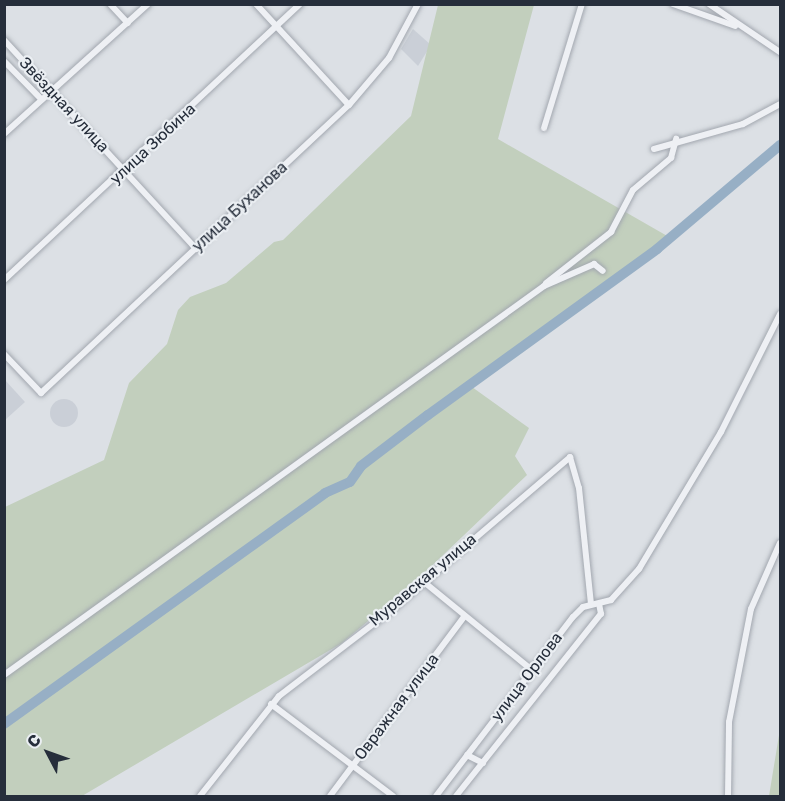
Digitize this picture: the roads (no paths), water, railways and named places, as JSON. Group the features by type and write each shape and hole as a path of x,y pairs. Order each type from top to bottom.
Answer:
{"street":[{"path":"110,4 128,23"},
{"path":"4,134 148,4"},
{"path":"256,4 349,105"},
{"name":"улица Зюбина","path":"4,280 279,29 300,4"},
{"name":"улица Буханова","path":"4,354 41,393 349,105 389,58 418,4"},
{"path":"544,128 582,4"},
{"path":"673,4 744,29"},
{"path":"709,4 780,52"},
{"name":"Звёздная улица","path":"4,40 196,249"},
{"name":"Звёздная улица","path":"4,61 42,100"},
{"path":"654,149 676,139 743,124 780,104"},
{"path":"4,675 544,286 611,232 633,190 671,158 676,139"},
{"path":"544,286 594,264 603,271"},
{"path":"591,604 611,600 652,550 780,314"},
{"name":"Муравская улица","path":"200,796 271,704 424,582 518,497 566,458 573,459 591,604"},
{"path":"728,796 729,722 751,609 780,543"},
{"path":"424,582 464,617 532,670"},
{"name":"улица Орлова","path":"436,796 573,616 591,604"},
{"path":"456,796 601,614 599,604"},
{"name":"Овражная улица","path":"330,796 464,617"},
{"path":"271,704 393,796"},
{"path":"467,755 483,763"}],"waterway":[{"path":"4,724 325,493 350,482 361,466 428,415 657,249 780,145"}]}
